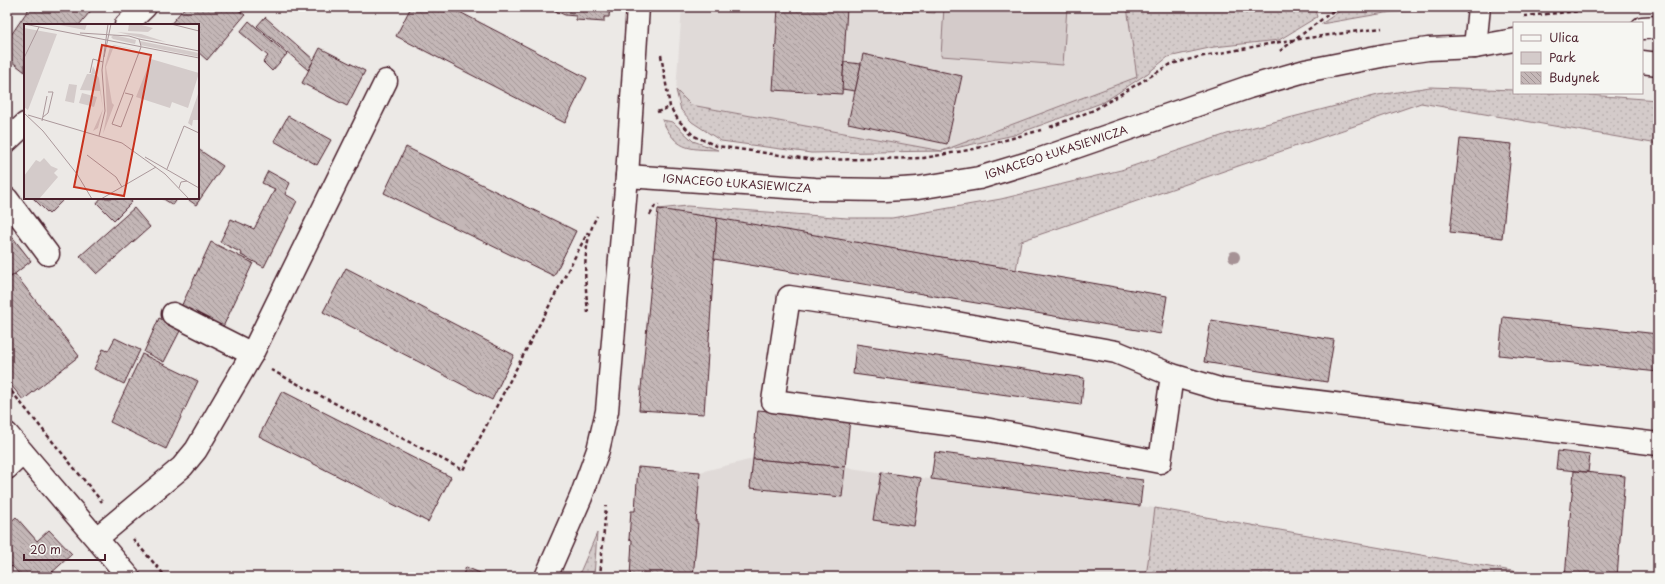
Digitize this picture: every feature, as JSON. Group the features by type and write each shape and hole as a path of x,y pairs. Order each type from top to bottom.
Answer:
{"street":[{"path":"127,24 145,7"},
{"path":"546,577 593,464 607,411 627,176 638,7"},
{"path":"1475,47 1479,7"},
{"path":"1643,28 1658,27"},
{"name":"IGNACEGO ŁUKASIEWICZA","path":"627,176 807,189 885,190 918,188 979,178 1038,160 1249,87 1305,71 1386,55 1428,49 1475,47 1513,40"},
{"name":"IGNACEGO ŁUKASIEWICZA","path":"1475,47 1513,51"},
{"path":"1643,62 1658,64"},
{"path":"97,538 182,467 196,450 251,356 386,81"},
{"path":"7,141 24,125"},
{"path":"7,199 48,254"},
{"path":"1172,375 1160,462 985,429 773,401 789,297 934,319 1116,352 1172,375 1223,390 1658,444"},
{"path":"173,314 251,356"},
{"path":"7,434 129,577"},
{"path":"7,468 23,453"}],"path":[{"path":"1280,52 1293,40 1338,7"},
{"path":"1522,17 1629,7"},
{"path":"660,48 670,107 679,121 694,136 717,146 815,160 924,158 974,149 1043,130 1094,110 1171,64 1199,57 1293,40 1384,28"},
{"path":"646,221 655,206 662,204"},
{"path":"251,356 464,470 591,228"},
{"path":"7,386 166,577"}],"shaded area":[{"path":"682,7 1127,7 1138,77 942,151 691,105 676,90"},
{"path":"753,459 850,468 1155,508 1546,577 630,577 632,540 629,539 631,511 635,511 638,467 700,472"}],"green space":[{"path":"881,7 935,7 935,13 881,10"},
{"path":"944,7 1067,7 1063,65 941,56"},
{"path":"1127,7 1314,7 1317,17 1279,40 1214,47 1168,57 1148,73 1104,102 1014,135 942,151 1137,77"},
{"path":"1346,7 1455,7 1455,9 1391,12 1321,24"},
{"path":"1504,7 1564,7 1506,11"},
{"path":"1430,87 1513,90 1513,94 1576,94 1658,100 1658,144 1421,103 1021,241 1016,270 658,209 687,206 847,218 892,218 1001,199 1121,170 1227,134 1378,95"},
{"path":"676,90 691,105 942,151 811,153 721,141 692,122 681,110"},
{"path":"662,120 673,122 693,141 718,150 698,149 684,146 667,130"},
{"path":"1155,508 1166,510 1546,577 1146,577"},
{"path":"597,533 594,577 578,577"}],"building":[{"path":"30,7 94,7 80,24 24,24 24,71 7,58 7,41"},
{"path":"185,7 235,7 245,15 207,60 199,53 199,24 171,24"},
{"path":"235,7 246,7 241,12"},
{"path":"411,7 450,7 587,78 565,123 396,36"},
{"path":"546,7 610,7 609,17 604,17 604,22 576,20 576,16 565,15"},
{"path":"778,7 847,7 842,94 773,90"},
{"path":"265,17 314,60 308,70 257,26"},
{"path":"249,21 287,54 272,71 263,62 268,56 240,32"},
{"path":"320,48 365,71 347,106 302,83"},
{"path":"863,54 962,76 947,144 848,123"},
{"path":"844,62 861,64 855,91 842,89"},
{"path":"288,116 331,140 317,165 274,141"},
{"path":"1460,139 1512,144 1502,238 1450,232"},
{"path":"406,147 576,231 554,276 384,193"},
{"path":"199,150 223,166 196,205 187,199 199,199"},
{"path":"268,171 290,183 285,194 297,201 264,267 241,255 242,253 220,242 231,219 254,229 275,189 262,183"},
{"path":"34,199 64,199 49,214"},
{"path":"100,199 129,199 132,202 114,220 97,203"},
{"path":"164,199 177,199 173,205"},
{"path":"134,208 150,227 97,274 80,256"},
{"path":"658,209 717,218 704,414 639,410"},
{"path":"717,218 1167,296 1161,334 714,259"},
{"path":"7,230 31,261 7,280"},
{"path":"211,242 253,263 222,329 180,309"},
{"path":"346,268 514,355 492,400 323,312"},
{"path":"15,274 79,356 23,400 7,380 7,280"},
{"path":"1503,317 1658,334 1658,372 1499,355"},
{"path":"159,318 181,329 164,362 144,352"},
{"path":"1211,320 1334,340 1327,382 1204,362"},
{"path":"115,338 140,350 124,384 94,369 103,349 108,351"},
{"path":"856,344 1084,378 1081,405 853,374"},
{"path":"142,354 198,381 166,449 110,422"},
{"path":"282,391 451,477 428,522 259,436"},
{"path":"758,410 850,419 845,467 753,459"},
{"path":"1558,451 1590,455 1588,472 1556,469"},
{"path":"935,452 1143,480 1140,506 931,479"},
{"path":"753,459 845,467 842,497 750,488"},
{"path":"638,467 700,472 696,523 698,523 693,577 630,577 632,540 629,539 631,511 635,511"},
{"path":"1574,471 1625,476 1617,577 1565,577"},
{"path":"881,472 921,478 914,526 873,520"},
{"path":"16,517 37,541 49,530 72,554 47,577 22,577 12,566 7,571 7,525"},
{"path":"466,567 489,577 462,577"},
{"path":"53,571 59,577 47,577"}]}
